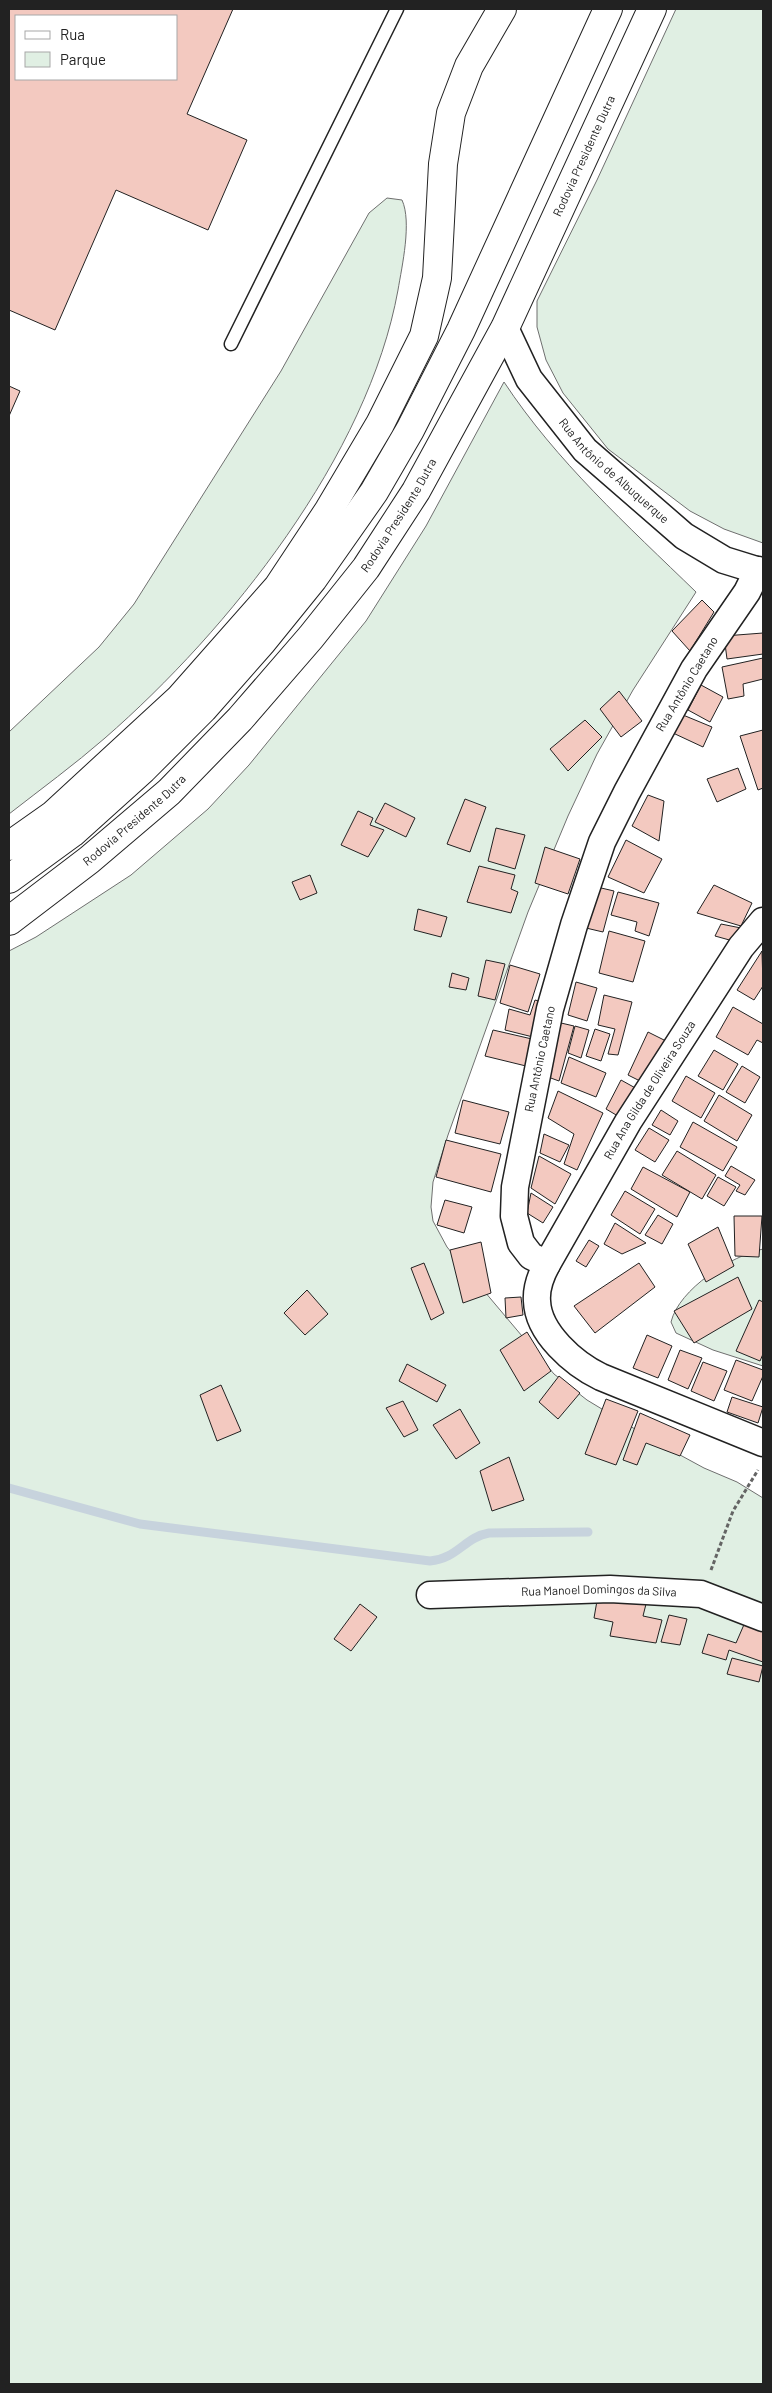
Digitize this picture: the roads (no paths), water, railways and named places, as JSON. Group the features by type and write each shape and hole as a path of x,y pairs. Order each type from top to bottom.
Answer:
{"highway":[{"path":"9,846 52,816 180,698 278,587 329,510 370,441 424,336 438,278 442,164 451,113 469,66 502,9"},
{"path":"9,879 72,833 142,769 203,709 262,642 312,579 374,492 410,430 461,330 608,9"},
{"name":"Rodovia Presidente Dutra","path":"9,921 88,860 169,792 240,719 312,637 366,568 416,491 505,328 652,9"}],"street":[{"name":"Rua Antônio de Albuquerque","path":"505,328 529,379 586,450 684,536 724,560 761,571"},
{"name":"Rua Antônio Caetano","path":"547,1264 531,1256 521,1243 514,1216 514,1187 550,1009 574,925 602,842 635,776 694,669 761,571"},
{"name":"Rua Ana Gilda de Oliveira Souza","path":"547,1264 628,1122 741,946 763,921"},
{"path":"547,1264 537,1293 538,1311 559,1344 577,1364 601,1377 763,1443"},
{"name":"Rua Manoel Domingos da Silva","path":"430,1595 610,1589 700,1594 763,1618"}],"lane":[{"path":"231,344 397,9"}],"waterway":[{"path":"9,1488 140,1524 430,1561 447,1556 473,1539 489,1533 588,1532"}]}
